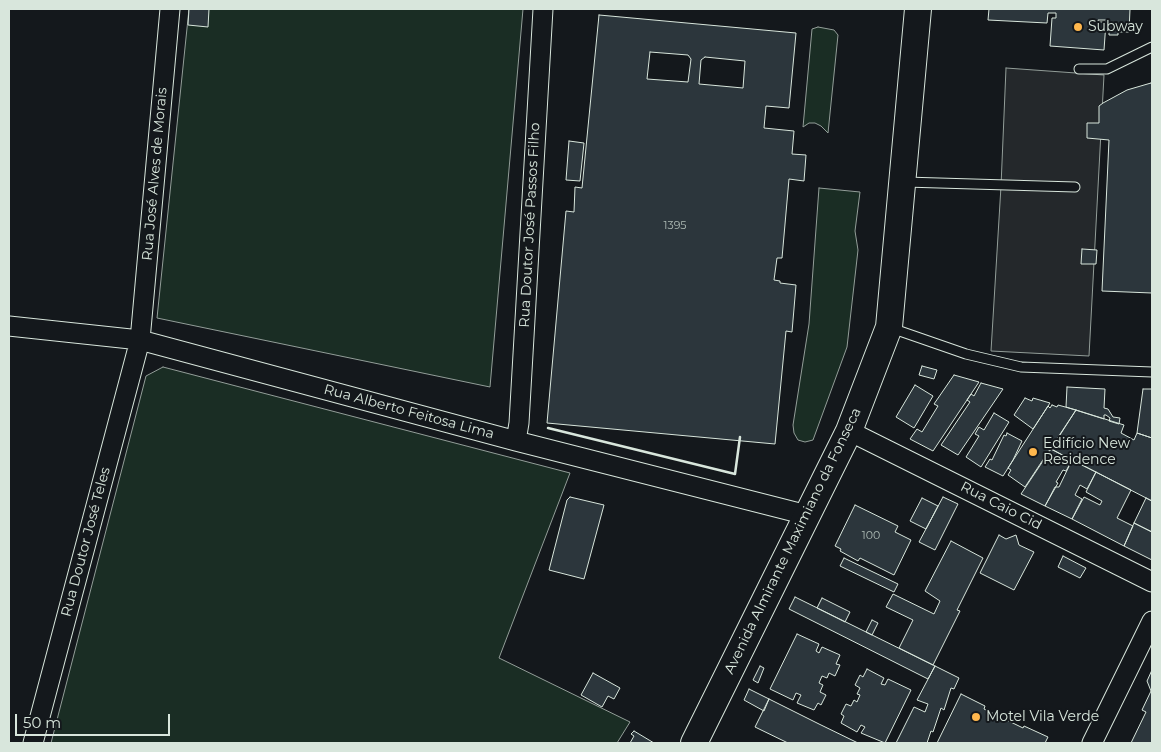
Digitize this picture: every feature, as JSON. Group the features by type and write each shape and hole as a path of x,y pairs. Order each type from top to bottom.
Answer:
{"main road":[{"name":"Avenida Almirante Maximiano da Fonseca","path":"696,742 849,431 889,328 902,182 914,9"}],"street":[{"name":"Rua José Alves de Morais","path":"140,340 170,9"},
{"name":"Rua Doutor José Passos Filho","path":"516,441 520,413 543,9"},
{"name":"Rua Alberto Feitosa Lima","path":"9,326 140,340 516,441 807,515"},
{"name":"Rua Doutor José Teles","path":"33,743 140,340"},
{"name":"Rua Caio Cid","path":"849,431 1152,582"},
{"path":"1092,743 1152,621"}],"lane":[{"path":"1079,69 1108,69 1152,47"},
{"path":"902,182 1074,187"},
{"path":"889,328 966,354 1021,367 1152,372"}],"green space":[{"path":"189,9 523,9 490,387 157,318"},
{"path":"818,27 834,30 838,35 828,133 815,123 809,123 803,127 812,29"},
{"path":"819,188 860,192 855,231 858,250 847,347 813,440 805,442 798,440 794,433 793,425 809,324"},
{"path":"163,367 570,473 499,658 630,722 617,743 51,743 146,376"}],"shaded area":[{"path":"1006,68 1104,75 1089,356 991,351"}],"building":[{"path":"189,9 209,9 208,27 188,25"},
{"name":"Subway","path":"989,9 1130,9 1129,32 1118,32 1118,35 1109,35 1109,22 1106,22 1104,50 1050,46 1052,18 1056,18 1056,13 1048,13 1047,23 988,20","holes":["1098,20 1107,20 1106,22 1098,22"]},
{"path":"599,15 796,33 789,108 766,106 764,128 794,131 792,154 806,155 804,181 789,179 782,258 777,258 774,280 780,281 780,283 796,285 792,332 786,331 775,444 547,423 566,211 574,212 575,187 582,188","holes":["650,52 688,55 691,59 688,82 647,79","705,57 745,61 743,88 699,84 701,60"]},
{"path":"1152,83 1152,293 1102,291 1109,140 1087,138 1087,123 1099,123 1099,106 1103,103 1127,90"},
{"path":"569,141 584,143 580,181 566,180"},
{"path":"1082,249 1097,250 1096,264 1081,264"},
{"path":"922,366 937,370 934,379 919,375"},
{"path":"954,375 979,382 933,451 910,439 917,429 922,432 938,406 934,404"},
{"path":"981,383 1003,389 958,455 941,445 970,402 967,400 971,394 974,396"},
{"path":"915,385 933,396 914,428 896,417"},
{"path":"1067,387 1105,389 1104,408 1108,409 1113,417 1120,418 1119,424 1109,421 1110,418 1106,415 1104,415 1104,419 1066,407"},
{"path":"1143,389 1152,389 1152,438 1137,433"},
{"path":"1025,398 1032,401 1033,398 1050,403 1033,429 1014,415"},
{"name":"Edifício New Residence","path":"1052,405 1076,410 1025,487 1008,475 1011,470 1008,468 1048,406 1050,408"},
{"path":"1076,410 1124,425 1121,433 1134,440 1137,433 1152,438 1152,501 1051,449"},
{"path":"994,413 1009,422 981,467 966,457 979,436 975,434 979,427 984,430"},
{"path":"1007,433 1022,441 1003,476 985,467 990,459 992,460 1004,435 1006,436"},
{"path":"1051,449 1072,460 1066,471 1063,470 1045,506 1021,494"},
{"path":"1072,460 1096,472 1087,489 1080,485 1075,495 1082,499 1072,519 1045,506 1055,487 1059,487"},
{"path":"1096,472 1131,490 1117,518 1133,526 1124,546 1072,519 1084,497 1100,505 1102,501 1086,492"},
{"path":"570,497 604,505 584,579 549,570 567,500"},
{"path":"943,497 958,504 935,550 919,542"},
{"path":"922,498 938,506 926,529 910,521"},
{"path":"1146,498 1152,501 1152,532 1134,523"},
{"path":"855,505 898,526 895,532 911,540 894,575 860,558 858,561 835,546"},
{"path":"1134,523 1152,532 1152,560 1124,546"},
{"path":"999,535 1006,539 1016,535 1019,545 1034,552 1014,590 980,573"},
{"path":"951,541 983,558 957,610 960,611 933,665 899,648 913,620 886,607 893,594 934,614 940,601 925,591"},
{"path":"1063,556 1086,568 1080,578 1058,567"},
{"path":"844,558 898,584 894,592 840,566"},
{"path":"795,597 935,666 928,679 789,609"},
{"path":"822,598 850,612 845,622 817,608"},
{"path":"872,620 878,623 872,635 866,632"},
{"path":"797,634 819,644 816,651 819,653 822,647 840,655 836,664 840,665 835,676 829,673 827,678 822,676 819,683 823,685 820,692 826,695 821,705 818,703 814,710 797,703 801,695 796,693 793,700 770,689"},
{"path":"760,666 764,668 758,683 753,680"},
{"name":"Motel Vila Verde","path":"935,666 959,678 954,689 951,688 944,710 941,708 933,732 931,731 927,743 896,743 914,707 925,712 928,704 917,700"},
{"path":"867,669 884,678 881,684 885,685 888,679 911,690 885,743 861,733 865,727 861,725 857,732 841,723 844,716 841,714 846,704 851,706 854,700 857,702 860,695 857,694 860,688 855,685 860,675 863,677"},
{"path":"1152,670 1152,743 1131,743 1146,712 1142,710 1151,691 1147,681"},
{"path":"593,673 620,688 614,699 608,696 602,707 581,695"},
{"path":"749,689 769,699 764,711 744,700"},
{"name":"Motel Vila Verde","path":"961,694 985,706 984,709 1023,728 1024,726 1048,737 1045,743 937,743"},
{"path":"769,699 858,743 788,743 755,727"},
{"path":"634,731 654,743 630,743 634,736 631,734"}],"wall":[{"path":"548,428 735,474 740,437"}],"place":[{"name":"Subway","path":"1078,27"},
{"name":"Edifício New Residence","path":"1033,452"},
{"name":"Motel Vila Verde","path":"976,717"}]}
